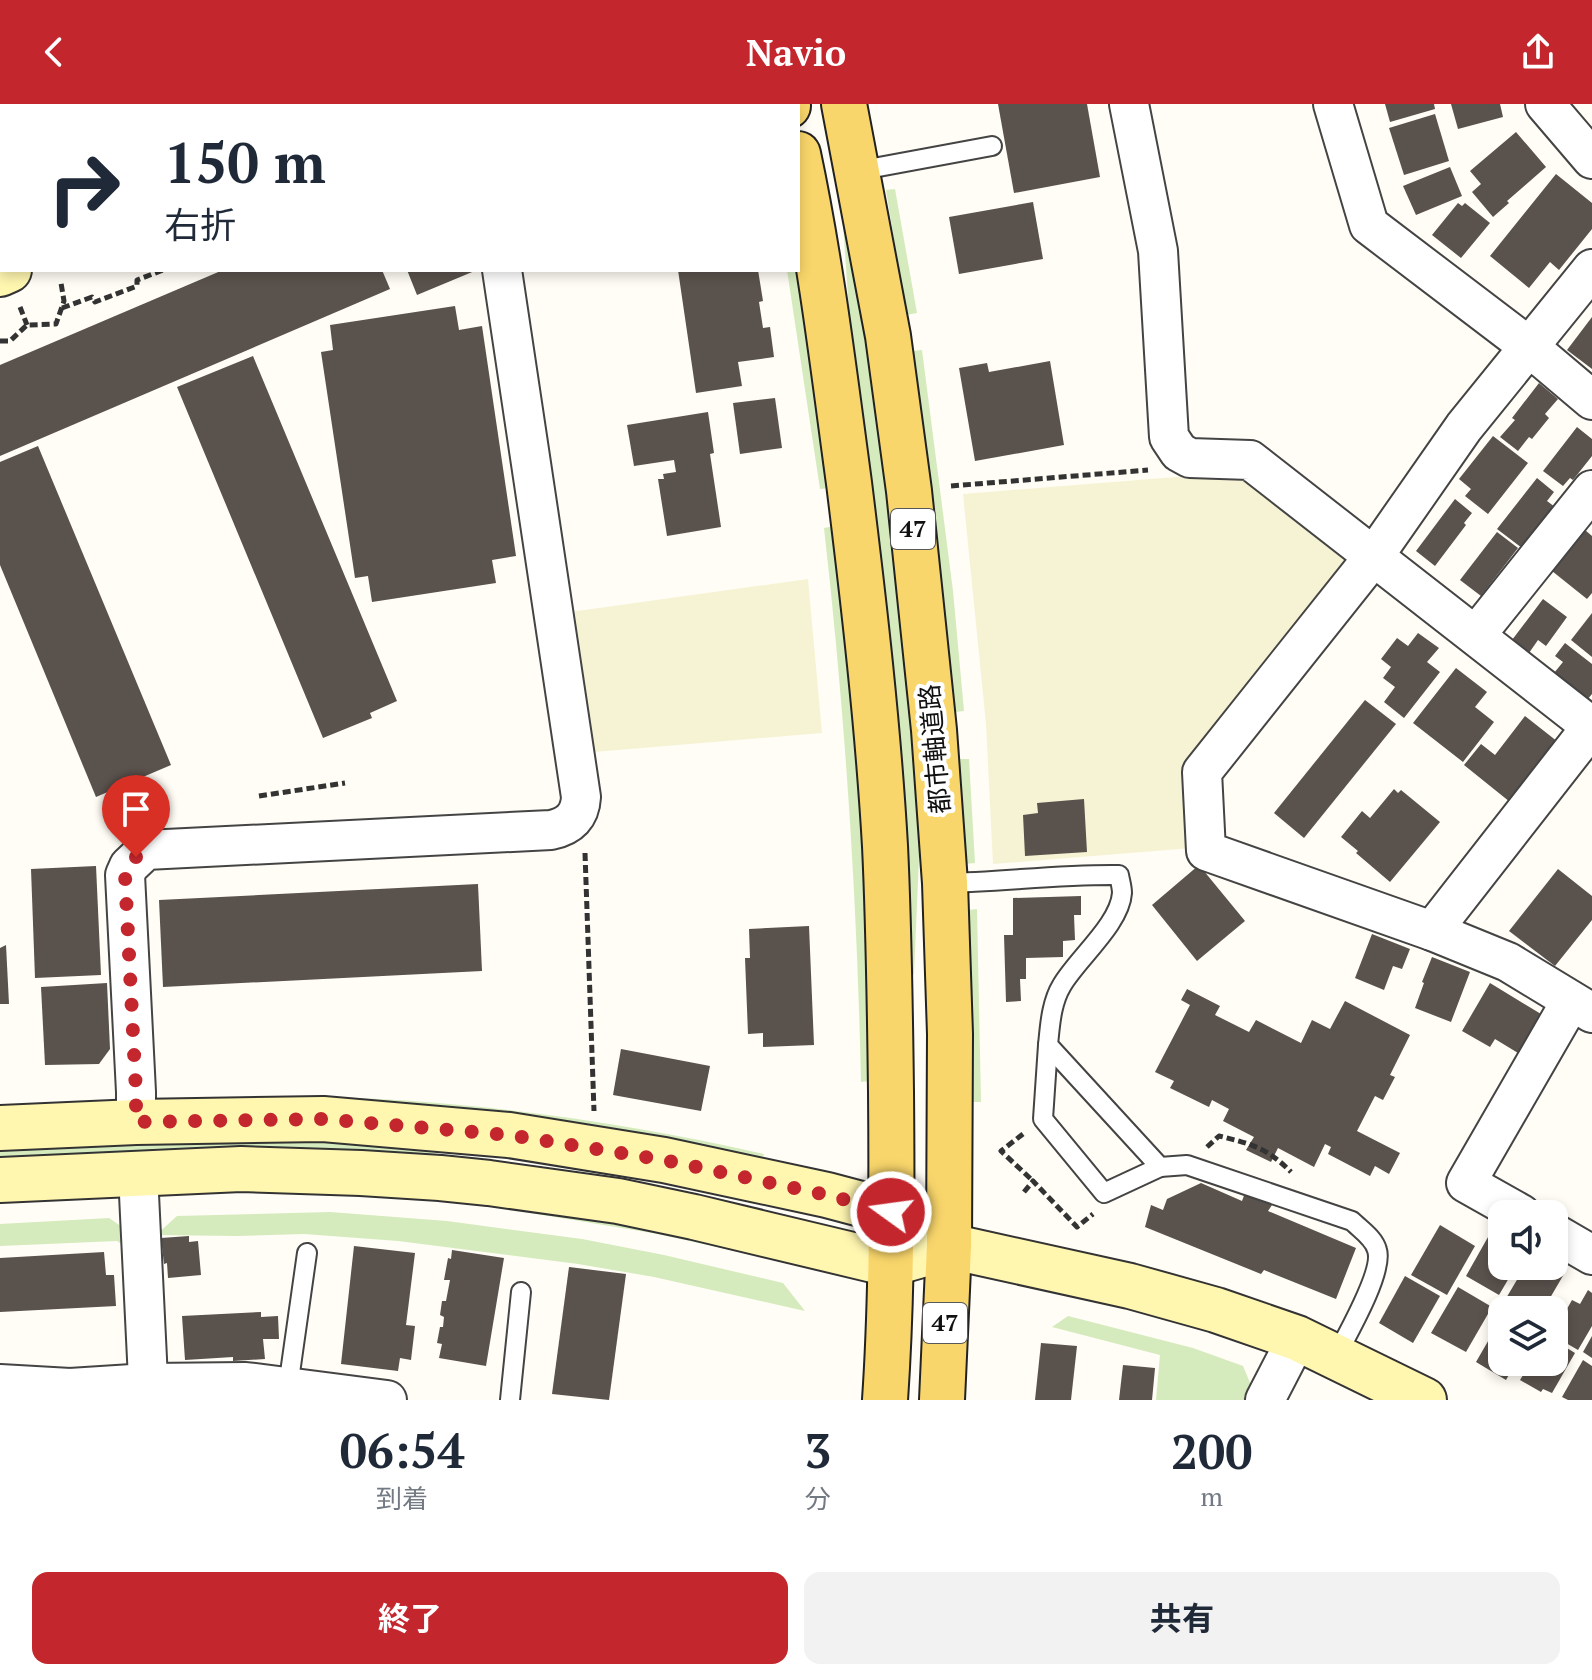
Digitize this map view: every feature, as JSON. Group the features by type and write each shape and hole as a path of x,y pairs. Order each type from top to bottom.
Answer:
{"main road":[{"name":"都市軸道路","path":"844,104 888,336 909,491 934,730 945,883 950,1034 949,1246 942,1400"},
{"name":"47","path":"800,163 834,372 856,544 874,701 885,845 891,1090 885,1400"}],"street":[{"path":"1129,104 1158,251 1169,437 1179,452 1190,458 1250,460 1592,727 1432,931"},
{"path":"1333,104 1369,225 1528,346 1592,400"},
{"path":"1545,104 1592,159"},
{"path":"1496,1200 1466,1183 1581,1007 1508,962 1432,931 1206,851 1202,772 1374,556 1464,427 1592,269"},
{"path":"136,1122 125,875 129,866 146,850 551,830 568,824 580,807 581,797 502,272"},
{"path":"1476,635 1592,490"},
{"path":"0,1128 323,1119 509,1135 664,1160 891,1212 949,1246 1170,1296 1216,1310 1297,1338 1424,1400"},
{"path":"0,1180 241,1169 361,1173 489,1183 618,1201 890,1264 949,1246"},
{"path":"138,1174 149,1392"},
{"path":"1568,1241 1592,1255"},
{"path":"1265,1400 1297,1338"},
{"path":"0,1384 149,1392 246,1382 391,1400"}],"lane":[{"path":"857,171 992,146"},
{"path":"945,883 1079,874 1119,875 1123,889 1121,903 1103,932 1061,986 1050,1019 1043,1119 1104,1193 1160,1167 1187,1165 1352,1221 1377,1250 1378,1266 1356,1319 1336,1356"},
{"path":"1048,1045 1160,1167"},
{"path":"288,1387 307,1253"},
{"path":"510,1400 521,1292"}],"path":[{"path":"62,308 92,297 95,302 137,286 137,280 158,272"},
{"path":"9,282 27,325"},
{"path":"0,341 10,341 27,325 56,324 64,301 61,283"},
{"path":"951,486 1156,469 1179,452"},
{"path":"259,796 345,783"},
{"path":"575,818 585,845 594,1114"},
{"path":"1001,1151 1077,1227 1104,1204 1104,1193"},
{"path":"1024,1192 1033,1181"}],"shaded area":[{"path":"1239,474 1346,555 1347,570 1185,769 1192,848 993,864 986,724 963,494"},
{"path":"808,579 822,733 594,752 570,612"}],"green space":[{"path":"895,189 917,313 906,315 886,190"},
{"path":"842,209 874,368 921,812 914,974 908,975 852,354"},
{"path":"787,272 797,272 829,488 820,489"},
{"path":"922,350 953,591 964,711 955,712 931,484 913,351"},
{"path":"834,526 854,712 862,839 869,1081 861,1082 849,805 824,528"},
{"path":"959,759 969,759 975,863 965,864"},
{"path":"977,909 981,1102 973,1102 968,910"},
{"path":"300,1096 417,1101 533,1113 649,1131 764,1154 762,1160 311,1103"},
{"path":"173,1136 378,1142 460,1158 0,1161 0,1143"},
{"path":"471,1199 569,1212 781,1253 780,1261 658,1234 483,1205"},
{"path":"330,1212 447,1221 582,1239 664,1255 783,1283 805,1311 654,1277 398,1241 304,1234 156,1235 177,1216"},
{"path":"109,1218 128,1231 129,1249 117,1241 0,1246 0,1224"},
{"path":"1068,1316 1193,1348 1243,1366 1253,1390 1248,1400 1156,1400 1160,1355 1052,1327"}],"building":[{"path":"998,104 1087,104 1100,177 1014,193"},
{"path":"1385,104 1434,104 1435,109 1390,122"},
{"path":"1451,104 1500,104 1503,117 1458,129"},
{"path":"1435,114 1449,161 1404,175 1389,128"},
{"path":"1516,132 1546,167 1493,217 1472,192 1481,184 1470,171"},
{"path":"1450,167 1462,196 1416,215 1403,186"},
{"path":"1556,174 1592,203 1592,229 1559,270 1550,262 1529,288 1490,256"},
{"path":"1033,202 1043,259 959,274 949,217"},
{"path":"1458,203 1462,206 1465,203 1490,223 1461,258 1432,235"},
{"path":"218,272 383,272 390,289 0,456 0,365"},
{"path":"408,272 472,272 417,295"},
{"path":"678,272 758,272 763,328 770,327 774,357 738,362 742,386 696,393"},
{"path":"455,306 459,330 482,326 516,556 492,560 496,583 372,602 368,576 355,578 321,352 333,350 330,325"},
{"path":"1592,317 1592,369 1567,350"},
{"path":"253,356 397,701 370,713 372,718 323,738 177,387"},
{"path":"1050,361 1064,445 975,461 959,368 987,363 989,372"},
{"path":"1539,383 1558,399 1545,414 1549,418 1518,451 1500,437"},
{"path":"775,398 782,448 740,454 733,403"},
{"path":"708,412 714,453 710,454 721,527 667,536 658,479 664,479 663,474 676,472 674,460 634,466 627,425"},
{"path":"1577,427 1592,439 1592,456 1573,480 1570,478 1563,486 1543,471"},
{"path":"1493,436 1528,463 1488,514 1465,496 1471,489 1459,479"},
{"path":"38,446 171,765 96,797 0,565 0,462"},
{"path":"1537,478 1554,492 1547,501 1555,507 1522,548 1497,529"},
{"path":"1455,499 1472,513 1435,566 1416,551"},
{"path":"1585,530 1592,536 1592,593 1587,599 1552,571"},
{"path":"1497,532 1518,548 1481,596 1460,580"},
{"path":"1543,599 1567,617 1546,646 1538,640 1529,653 1512,640"},
{"path":"1592,613 1592,657 1571,640"},
{"path":"1418,633 1439,648 1427,662 1440,672 1404,718 1384,702 1395,687 1383,678 1391,667 1381,659 1397,638 1408,646"},
{"path":"1565,643 1592,664 1592,694 1587,700 1554,673 1563,662 1555,656"},
{"path":"1456,668 1487,692 1475,707 1494,722 1463,762 1413,723"},
{"path":"1365,700 1396,724 1304,838 1274,813"},
{"path":"1525,716 1558,742 1510,802 1464,765 1481,744 1495,755"},
{"path":"1394,789 1398,793 1401,790 1440,822 1390,882 1341,837 1362,811 1370,818"},
{"path":"1084,799 1087,852 1025,856 1023,815 1038,813 1037,803"},
{"path":"1199,865 1245,921 1197,961 1152,905"},
{"path":"96,866 101,975 35,978 31,869"},
{"path":"1558,869 1592,896 1592,920 1555,966 1509,931"},
{"path":"478,884 482,971 163,987 159,900"},
{"path":"1081,896 1081,915 1074,915 1075,940 1063,941 1063,957 1026,958 1026,979 1020,979 1021,1001 1006,1002 1004,935 1013,935 1013,898"},
{"path":"809,926 814,1045 763,1047 763,1033 748,1034 745,958 750,958 749,929"},
{"path":"1372,934 1410,949 1402,969 1393,966 1384,990 1355,978"},
{"path":"6,945 9,1004 0,1004 0,948"},
{"path":"1432,957 1470,972 1451,1022 1415,1008"},
{"path":"107,983 110,1049 99,1064 45,1065 41,987"},
{"path":"1490,983 1541,1014 1518,1053 1495,1039 1490,1047 1462,1031"},
{"path":"1187,989 1220,1006 1215,1015 1249,1032 1256,1020 1301,1043 1312,1020 1330,1029 1345,1001 1410,1035 1390,1075 1395,1077 1383,1100 1375,1096 1357,1131 1400,1153 1389,1174 1375,1166 1370,1176 1328,1154 1331,1147 1325,1144 1314,1167 1278,1148 1271,1162 1246,1150 1254,1137 1223,1121 1229,1109 1212,1100 1209,1107 1170,1088 1174,1081 1155,1072 1190,1005 1181,1000"},
{"path":"621,1049 710,1066 701,1111 613,1095"},
{"path":"1201,1183 1242,1201 1245,1193 1272,1205 1268,1211 1356,1248 1336,1299 1264,1270 1261,1274 1145,1227 1151,1205 1163,1210 1167,1199"},
{"path":"1440,1225 1475,1246 1447,1295 1411,1275"},
{"path":"189,1236 189,1242 198,1241 201,1275 168,1278 161,1238"},
{"path":"1488,1237 1488,1280 1508,1280 1499,1295 1466,1276"},
{"path":"354,1246 415,1253 406,1325 415,1326 411,1360 400,1358 398,1371 341,1364"},
{"path":"452,1250 504,1258 486,1366 439,1358 442,1344 437,1343 444,1317 440,1315 450,1280 444,1280"},
{"path":"104,1252 106,1275 114,1275 116,1306 0,1312 0,1258"},
{"path":"569,1267 626,1274 609,1400 552,1394"},
{"path":"1405,1276 1440,1296 1413,1343 1379,1323"},
{"path":"1517,1280 1560,1280 1551,1296 1507,1296"},
{"path":"1458,1287 1488,1305 1488,1314 1466,1352 1431,1333"},
{"path":"1588,1290 1592,1293 1592,1326 1578,1350 1568,1344 1568,1307 1572,1300 1580,1304"},
{"path":"261,1312 261,1317 278,1316 279,1339 263,1339 265,1359 185,1360 182,1316"},
{"path":"1592,1336 1592,1358 1583,1352"},
{"path":"1488,1341 1488,1369 1476,1362"},
{"path":"1041,1343 1077,1346 1071,1400 1035,1400"},
{"path":"1568,1349 1575,1353 1568,1365"},
{"path":"1583,1360 1592,1366 1592,1400 1568,1400 1562,1397"},
{"path":"1123,1365 1155,1368 1152,1400 1119,1400"},
{"path":"1522,1376 1562,1376 1552,1393 1543,1389 1541,1392 1520,1380"}],"route":[{"path":"136,857 125,875 136,1122 323,1119 509,1135 664,1160 891,1212"}]}
